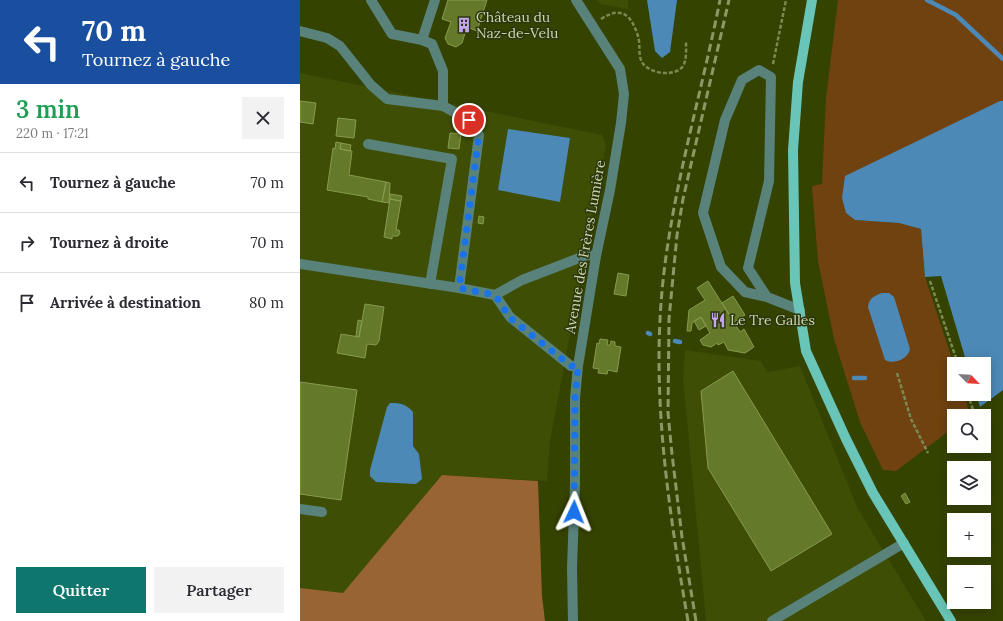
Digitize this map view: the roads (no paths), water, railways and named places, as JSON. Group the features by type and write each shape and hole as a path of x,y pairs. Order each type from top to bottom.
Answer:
{"main road":[{"path":"812,0 798,82 793,150 795,283 806,351 843,432 874,493 904,542 947,619"}],"street":[{"path":"371,0 392,34 422,40 432,44 443,71 443,106"},
{"path":"422,40 435,0"},
{"name":"Avenue des Frères Lumière","path":"573,621 572,568 575,484 575,398 578,366 596,256 622,123 624,94 620,69 576,0"},
{"path":"300,31 327,38 340,46 371,85 387,99 443,106 469,120 479,135 459,288"},
{"path":"767,297 748,268 769,181 771,77 760,70 742,80 725,120 703,214 721,267 745,292 767,297 800,310"},
{"path":"368,144 452,159 430,284"},
{"path":"300,264 459,288 495,295 529,278 587,255 596,256"},
{"path":"495,295 510,318 571,366 578,366"},
{"path":"300,509 322,512"},
{"path":"772,621 904,542"}],"water":[{"path":"647,0 677,0 670,52 662,58 655,51"},
{"path":"1000,101 1003,101 1003,390 991,399 991,357 965,357 941,276 925,277 921,229 899,223 855,220 846,213 842,198 845,176"},
{"path":"508,129 570,138 560,202 498,190"},
{"path":"882,293 889,293 894,297 910,349 907,356 892,362 885,360 868,307 869,301 872,298"},
{"path":"978,401 988,401 980,407"},
{"path":"390,403 403,404 413,412 413,446 419,454 422,479 416,484 376,482 370,476 370,470 387,407"}],"waterway":[{"path":"927,0 956,15 1003,59"},
{"path":"675,341 680,342"},
{"path":"854,378 865,378"}],"railway":[{"path":"688,621 674,534 663,447 660,404 660,316 664,272 675,203 720,0"},
{"path":"696,621 682,537 668,413 669,319 677,235 683,199 729,0"}],"place":[{"name":"Château du Naz-de-Velu","path":"464,25"},
{"name":"Le Tre Galles","path":"718,320"}]}
